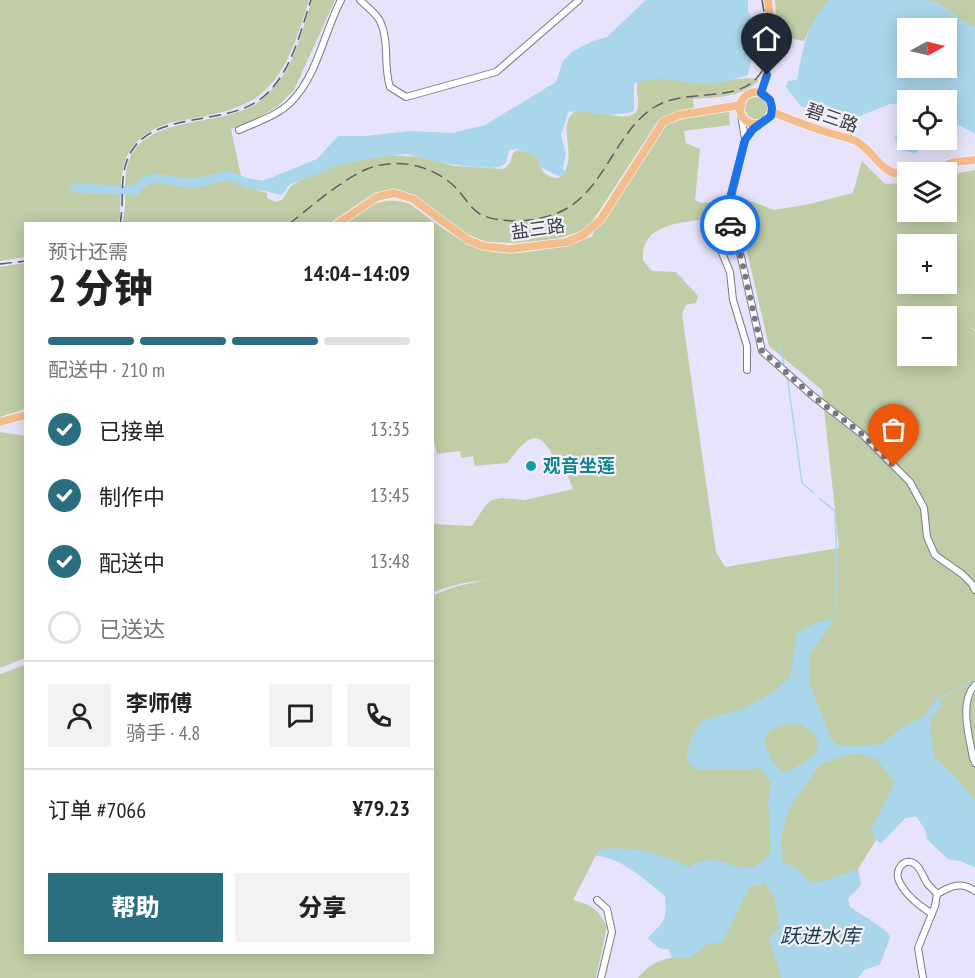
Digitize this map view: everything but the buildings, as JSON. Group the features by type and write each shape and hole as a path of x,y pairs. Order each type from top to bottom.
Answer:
{"main road":[{"path":"761,93 773,48 768,0"},
{"path":"753,92 761,93 770,100 772,112 762,123 750,123 741,109 746,95 753,92"},
{"name":"盐三路","path":"340,222 377,197 394,193 413,199 468,240 483,246 510,249 567,242 583,235 601,219 663,123 679,115 741,109"},
{"name":"碧三路","path":"772,112 837,136 851,138 862,144 880,165 897,174"},
{"path":"955,162 975,160"},
{"path":"0,422 24,416"}],"street":[{"path":"239,130 275,114 292,101 310,75 341,0"},
{"path":"360,0 380,19 387,44 386,77 390,87 406,97 496,72 579,0"},
{"path":"741,109 745,140"},
{"path":"762,123 753,129 745,140 731,192 728,215 741,257 762,351 814,397 862,434 910,482 924,508 927,537 935,555 962,574 975,590"},
{"path":"728,215 707,231 720,248 730,272 733,300 747,346 747,370"},
{"path":"975,685 967,697 967,724 972,758 975,763"},
{"path":"932,914 907,894 898,880 896,874 898,868 904,862 917,865 927,884 937,894"},
{"path":"923,978 918,948 932,914 937,894 953,885 968,886 975,891"},
{"path":"597,900 607,909 612,932 602,978"}],"green space":[{"path":"0,0 309,0 293,47 278,76 268,88 240,106 163,125 137,142 130,151 122,174 118,222 24,222 24,257 0,261"},
{"path":"312,0 335,0 294,90 278,106 258,118 231,129 243,186 267,193 267,198 276,202 282,200 291,186 310,175 343,163 384,155 424,157 454,166 504,169 517,150 535,154 545,174 559,178 568,162 568,120 573,113 579,110 618,116 634,114 638,107 637,84 652,78 703,82 743,78 759,80 737,93 693,99 694,109 674,113 660,120 592,222 581,231 554,240 515,243 486,242 467,234 412,196 377,194 367,198 331,222 122,222 125,178 133,152 157,132 240,112 254,105 284,75 298,44"},
{"path":"775,0 830,0 815,19 804,41 778,36"},
{"path":"926,0 975,0 975,26 970,26 938,3"},
{"path":"756,97 764,100 767,108 764,116 756,119 748,116 745,108 748,100"},
{"path":"729,111 730,125 684,131 686,143 700,149 695,200 701,203 726,201 721,218 688,221 656,231 644,247 643,261 652,271 676,272 698,296 696,303 686,305 682,314 716,552 725,567 839,548 822,390 769,346 741,226 745,199 774,210 853,193 862,161 885,184 897,183 897,222 957,222 957,173 975,170 975,330 965,325 975,331 975,867 948,859 927,839 925,829 916,816 905,818 881,843 876,840 858,869 861,885 848,898 849,906 888,933 890,937 880,964 864,970 858,978 638,978 653,964 672,958 669,949 659,948 648,938 664,920 665,896 624,865 596,855 573,900 593,908 600,914 607,926 596,978 0,978 0,674 24,665 24,954 434,954 434,595 454,587 485,580 463,583 434,591 434,524 472,526 485,506 492,500 501,498 525,500 573,489 565,469 555,467 550,450 538,439 523,444 507,463 475,466 473,456 461,458 460,451 437,454 434,444 434,222 471,245 500,253 548,249 592,237 664,126 686,118"},
{"path":"400,201 410,204 434,222 343,222 373,204"},
{"path":"24,263 24,409 0,417 0,267"},
{"path":"0,432 24,436 24,658 0,668"}],"water":[{"path":"646,0 748,0 748,12 758,30 748,75 711,84 653,79 634,84 634,111 614,115 580,111 568,113 561,135 566,154 563,168 566,174 560,177 542,168 534,155 517,149 509,150 506,163 500,167 489,168 439,162 406,154 361,160 337,166 289,185 282,195 255,189 244,178 263,181 317,159 338,136 365,136 410,131 453,133 485,125 556,82 563,61 573,51 607,37"},
{"path":"830,0 926,0 938,3 970,26 975,26 975,134 959,125 957,126 957,90 897,90 897,104 890,104 860,116 833,118 801,106 786,87 788,81 797,80 807,37 816,18"},
{"path":"899,150 919,150 914,153"},
{"name":"跃进水库","path":"834,619 809,655 810,684 831,739 836,744 868,746 884,743 902,727 925,716 937,698 943,705 932,716 930,731 934,757 953,774 975,801 975,867 948,859 927,839 925,829 916,816 905,818 881,843 876,840 871,829 895,782 876,759 860,754 847,755 821,764 791,805 781,837 782,860 812,883 858,869 861,885 848,898 849,906 888,933 890,937 880,964 864,970 858,978 781,978 769,939 779,928 775,900 765,883 749,888 722,943 709,943 690,958 672,958 669,949 659,948 648,938 664,920 665,896 624,865 596,855 600,849 636,850 666,857 689,867 707,860 717,860 740,868 748,868 763,861 771,851 768,800 771,783 760,768 697,770 686,760 690,741 703,720 740,710 772,693 790,677 797,633 815,623","holes":["799,724 813,733 817,747 811,758 783,772 773,763 764,742 768,732 781,726"]}],"waterway":[{"path":"75,188 135,191 141,184 154,178 194,183 226,176 253,185 262,185"},
{"path":"779,343 784,364"},
{"path":"787,375 802,483 814,493"},
{"path":"819,498 835,511 837,565"},
{"path":"835,607 837,571"},
{"path":"834,614 834,619"},
{"path":"958,689 975,681"},
{"path":"937,698 952,692"}],"railway":[{"path":"120,222 124,169 131,152 142,139 174,124 231,112 263,97 273,88 288,65 311,0"},
{"path":"292,222 357,174 378,165 390,164 414,165 437,174 456,188 476,211 496,219 506,221 535,219 552,215 569,207 596,181 627,134 653,108 678,98 734,91 756,79 766,62 768,41 762,0"},
{"path":"0,264 24,261"}],"way so far":[{"path":"730,225 741,257 762,351 814,397 862,434 894,466"}],"place":[{"name":"观音坐莲","path":"531,466"}],"route":[{"path":"730,225 729,202 745,140 756,126 771,116 772,112 770,100 761,93 767,75"}]}
